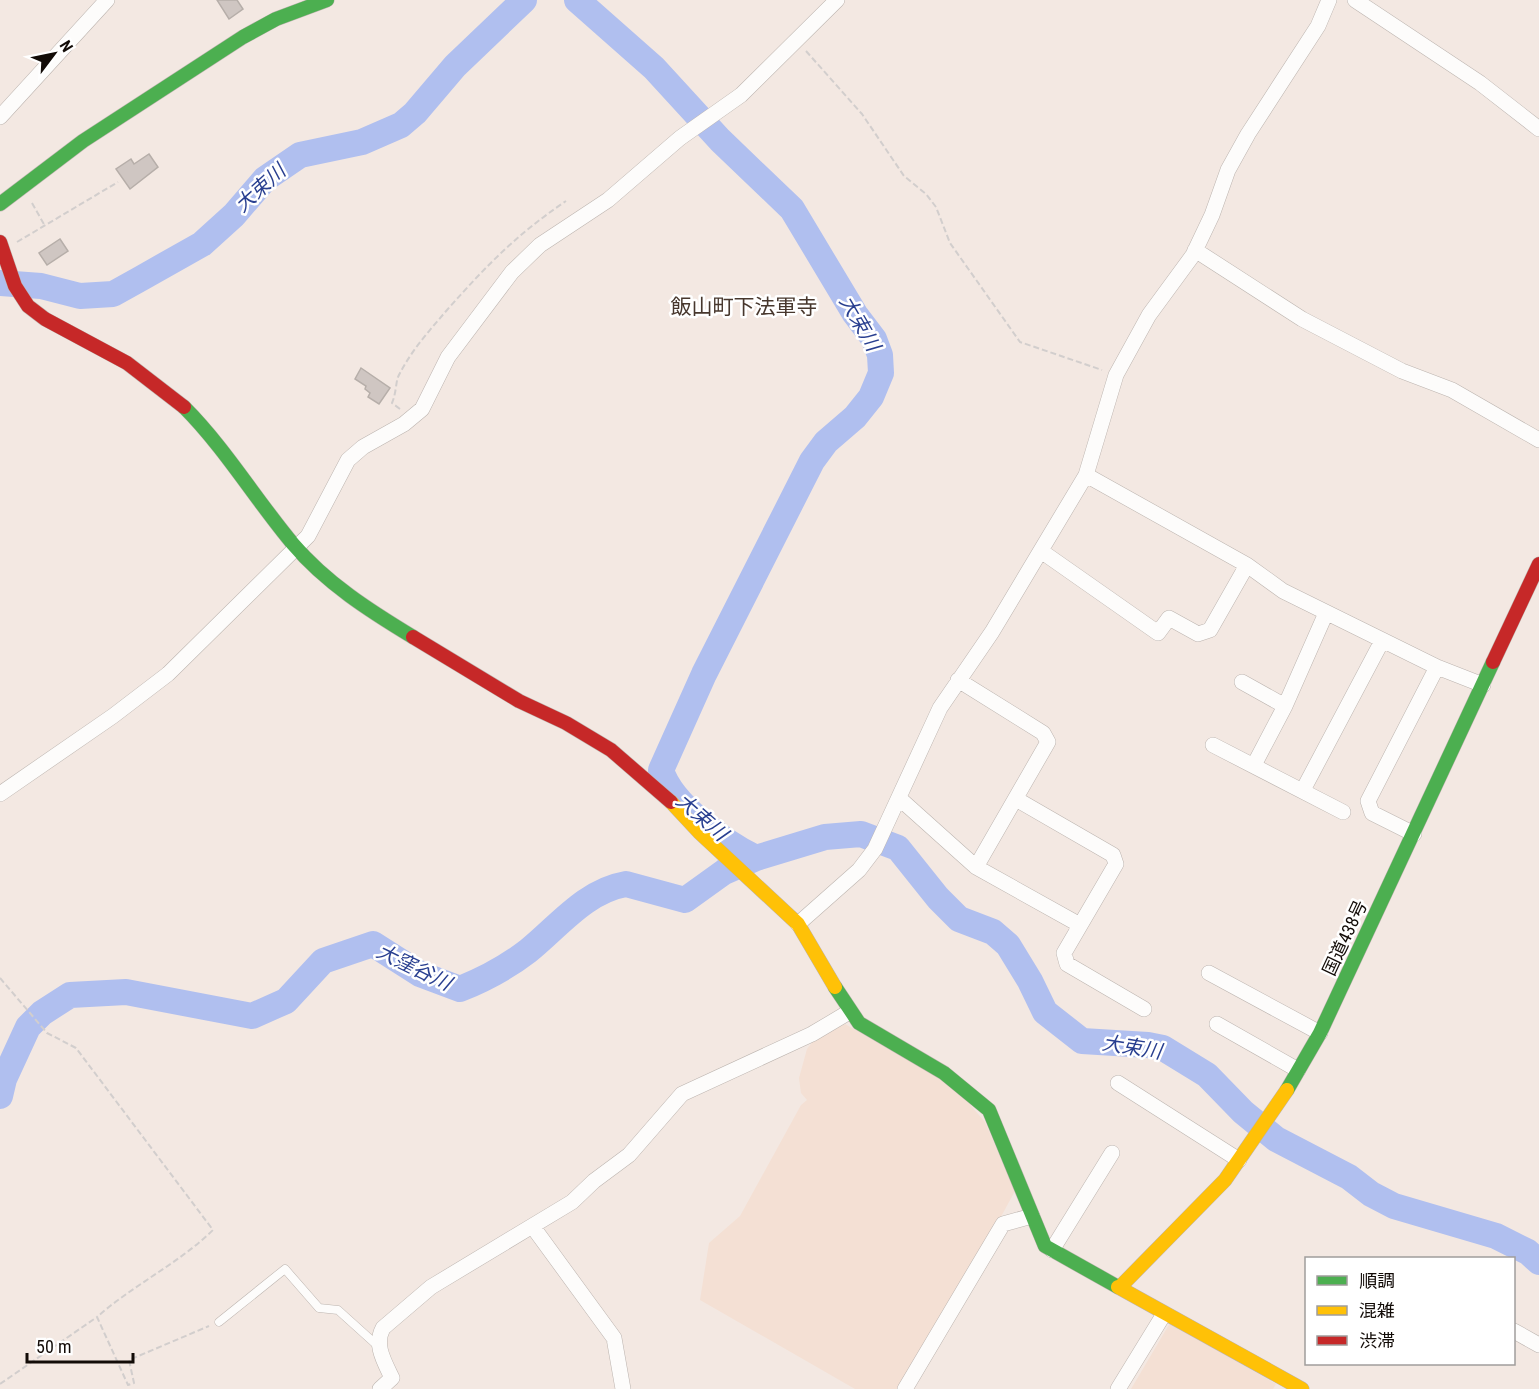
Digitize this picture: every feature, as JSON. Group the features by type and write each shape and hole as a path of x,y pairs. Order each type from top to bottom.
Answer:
{"main road":[{"path":"0,204 83,141 243,37 276,19 327,0"},
{"path":"5,247 20,297 43,320 89,341 134,367 185,409 211,436 220,451 295,546 361,606 519,701 566,723 611,750 666,796 699,832 798,924 849,1012 859,1023 973,1093 989,1110 1044,1246 1302,1389"},
{"name":"国道438号","path":"1120,1287 1225,1180 1276,1109 1320,1033 1539,564"}],"street":[{"path":"0,117 107,0"},
{"path":"0,794 113,716 168,674 295,546 308,536 319,519 348,460 363,447 404,424 422,409 448,357 512,272 540,244 608,200 703,122 741,96 795,39 837,0"},
{"path":"798,924 859,870 875,849 940,708 992,632 1086,475 1116,375 1149,315 1195,250 1212,214 1228,170 1248,134 1318,26 1329,0"},
{"path":"1355,0 1480,83 1539,129"},
{"path":"1195,250 1302,319 1402,371 1452,390 1539,440"},
{"path":"1086,475 1247,566 1283,591 1437,667 1483,685"},
{"path":"1041,551 1158,633 1169,618 1198,634 1210,630 1247,566"},
{"path":"1254,765 1285,706 1326,613"},
{"path":"1303,790 1382,641"},
{"path":"1414,834 1372,813 1368,801 1437,667"},
{"path":"958,680 1043,733 1048,742 976,867"},
{"path":"1242,682 1285,706"},
{"path":"1213,744 1343,812"},
{"path":"899,798 976,867 1080,925"},
{"path":"1016,798 1113,855 1116,864 1064,953 1067,964 1144,1010"},
{"path":"1209,973 1320,1033"},
{"path":"380,1389 392,1378 379,1347 379,1336 383,1328 430,1287 572,1202 629,1155 682,1094 812,1034 849,1012"},
{"path":"1217,1024 1298,1070"},
{"path":"1118,1083 1239,1160"},
{"path":"1052,1250 1112,1153"},
{"path":"904,1389 1003,1224 1032,1216"},
{"path":"533,1227 614,1338 623,1389"},
{"path":"1118,1389 1164,1314"},
{"path":"1515,1332 1539,1345"}],"lane":[{"path":"219,1322 285,1269 320,1308 338,1310 379,1347"}],"path":[{"path":"795,39 862,114 904,176 926,194 936,207 950,243 1020,342 1116,375"},
{"path":"5,247 118,182"},
{"path":"23,187 45,226"},
{"path":"402,410 392,403 397,390 396,379 422,339 494,257 533,224 566,201"},
{"path":"0,978 47,1033 76,1048 213,1230 165,1270 118,1298 97,1317 0,1384"},
{"path":"97,1317 128,1385 134,1383 129,1360 219,1322"}],"shaded area":[{"path":"845,1024 954,1086 985,1122 1015,1191 985,1246 982,1245 897,1389 855,1389 700,1300 709,1243 740,1216 801,1105 807,1100 801,1093 799,1078 807,1049 814,1040"},
{"path":"1170,1323 1276,1384 1273,1389 1131,1389"}],"building":[{"path":"217,0 237,0 243,9 229,19"},
{"path":"149,154 158,167 130,189 116,169 131,159 134,164"},
{"path":"60,239 68,251 47,265 39,253"},
{"path":"361,368 390,388 379,404 368,397 370,393 365,389 366,386 355,379"}],"waterway":[{"name":"大束川","path":"0,283 41,286 80,296 113,294 202,244 234,215 265,179 300,155 362,142 401,125 415,113 455,66 524,0"},
{"name":"大束川","path":"577,0 654,68 720,140 792,209 855,314 874,339 880,355 881,373 871,397 855,417 826,442 812,461 704,674 661,770 667,783 687,809 729,843 756,858"},
{"name":"大束川","path":"0,1096 4,1079 28,1027 42,1013 70,995 126,992 252,1016 286,1001 323,961 373,944 420,974 460,989 512,963 573,911 611,888 626,884 685,900 724,872 756,858 825,837 861,834 898,848 938,898 959,919 993,932 1008,945 1030,981 1045,1012 1082,1041 1163,1048 1207,1075 1243,1112 1276,1139 1349,1177 1371,1194 1394,1206 1496,1236 1528,1252 1539,1262"}],"traffic: fast":[{"path":"0,204 83,141 243,37 276,19 327,0"},
{"path":"184,407 227,457 279,527 306,558 334,584 413,637"},
{"path":"1287,1090 1320,1033 1493,662"},
{"path":"835,987 859,1023 944,1073 989,1110 1045,1246 1118,1287"}],"traffic: slow":[{"path":"671,802 699,832 798,924 835,987"},
{"path":"1120,1287 1225,1180 1287,1090"},
{"path":"1118,1287 1302,1389"}],"traffic: jam":[{"path":"0,242 15,286 28,306 45,319 127,363 184,407"},
{"path":"1493,662 1539,564"},
{"path":"413,637 519,701 566,723 611,750 671,802"}],"district":[{"name":"飯山町下法軍寺","path":"744,307"}],"water label":[{"name":"大窪谷川","path":"414,967"}]}
